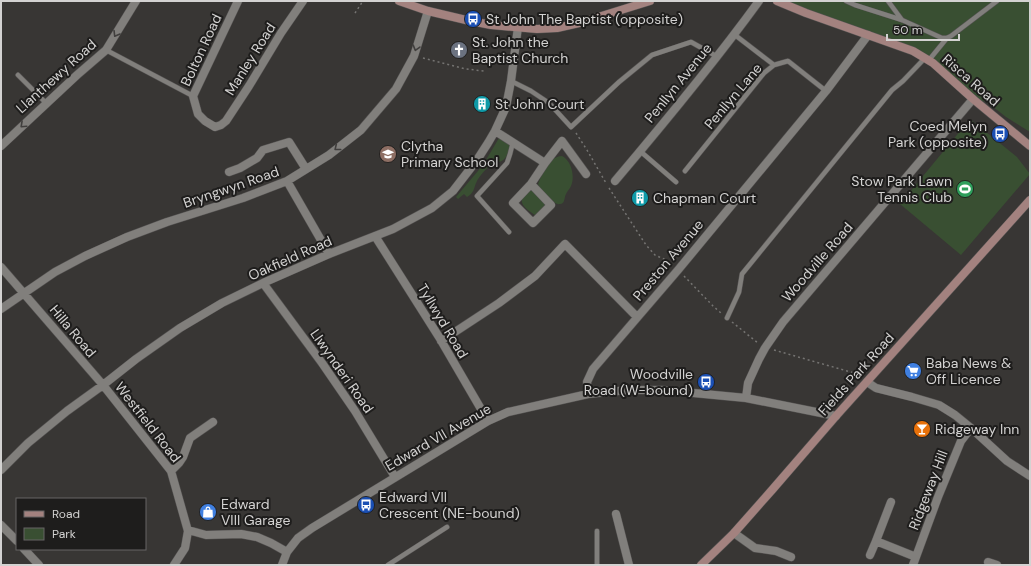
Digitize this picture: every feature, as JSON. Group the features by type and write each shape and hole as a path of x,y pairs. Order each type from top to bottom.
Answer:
{"main road":[{"path":"399,1 428,11 484,24 537,29 557,28 586,21 634,4 650,1"},
{"name":"Risca Road","path":"778,1 806,13 913,51 933,62 973,99 1030,146"},
{"name":"Fields Park Road","path":"701,565 708,562 836,416 1030,200"}],"street":[{"name":"Llanthewy Road","path":"1,146 46,103 106,50 136,1"},
{"name":"Bolton Road","path":"215,127 205,121 198,114 193,96 238,1"},
{"name":"Manley Road","path":"215,127 221,126 226,121 281,33 303,1"},
{"name":"Penllyn Avenue","path":"615,181 686,96 716,56 735,35 759,1"},
{"name":"Bryngwyn Road","path":"1,309 55,272 85,256 127,237 167,222 243,198 287,181 329,155 361,130 396,89 414,56 428,11"},
{"name":"Oakfield Road","path":"1,470 28,443 68,411 136,359 180,328 222,303 263,283 329,254 394,229 432,208 453,191 477,160 495,131 506,107 518,28"},
{"name":"Preston Avenue","path":"588,394 586,382 593,369 678,270 826,91 868,35"},
{"name":"Woodville Road","path":"746,398 748,383 765,348 783,322 973,99"},
{"path":"495,131 545,163"},
{"path":"531,184 551,205 533,223 513,203 531,184 562,141 586,174"},
{"path":"230,172 257,158 263,150 289,142 306,169"},
{"path":"287,181 329,254"},
{"name":"Tyllwyd Road","path":"375,236 441,341 488,421"},
{"path":"441,341 499,303 535,276 565,244 637,317"},
{"name":"Hilla Road","path":"1,267 103,385"},
{"name":"Llwynderi Road","path":"263,283 322,363 355,412 395,477"},
{"path":"869,380 876,388 939,405 955,415 971,428 1007,461 1030,476"},
{"name":"Westfield Road","path":"103,385 171,471 188,530 185,548 174,565"},
{"name":"Edward VII Avenue","path":"282,565 288,552 298,538 312,528 488,421 508,412 588,394 628,390 662,390 746,398 836,416"},
{"path":"171,471 183,457 190,438 213,422"},
{"name":"Ridgeway Hill","path":"915,561 938,497 961,441 971,428"},
{"path":"870,555 891,502"},
{"path":"616,514 629,565"},
{"path":"1,524 16,540"},
{"path":"188,530 206,535 242,534 257,536 288,552"},
{"path":"734,533 755,548 776,551 791,557"},
{"path":"876,541 915,561"},
{"path":"25,550 39,565"},
{"path":"988,562 997,565"}],"lane":[{"path":"846,1 902,20 942,38 947,38"},
{"path":"888,1 902,20"},
{"path":"727,318 739,292 742,274 892,90 927,59 947,38 997,1"},
{"path":"735,35 774,65"},
{"path":"511,81 531,91 549,103 571,127 619,82 652,55 692,42 716,56"},
{"path":"106,50 193,96"},
{"name":"Penllyn Lane","path":"685,171 764,73 774,65 788,61 826,91"},
{"path":"18,75 46,103"},
{"path":"509,232 477,196 507,163 514,142"},
{"path":"640,151 676,182"},
{"path":"388,565 447,527"},
{"path":"597,531 597,565"}],"path":[{"path":"356,13 363,1"},
{"path":"414,56 484,72"},
{"path":"571,127 646,245 655,255 666,260 678,270 713,306 727,318 765,348 869,380"}],"green space":[{"path":"777,1 1030,1 1030,132 1006,117 987,102 973,99 929,60"},
{"name":"Stow Park Lawn Tennis Club","path":"970,119 1017,157 1030,174 961,255 900,204"},
{"path":"499,138 509,142 509,150 506,157 502,161 487,168 478,179 473,192 470,195 467,197 464,194 458,199 456,197 483,165"},
{"path":"562,156 570,165 573,178 571,186 566,193 564,202 562,204 557,204 540,188 538,184 544,170 550,162 557,157"},
{"path":"533,190 545,202 546,206 535,215 526,208 522,202 525,195 529,191"}],"place":[{"name":"St John The Baptist (opposite)","path":"473,19"},
{"name":"St. John the Baptist Church","path":"459,50"},
{"name":"St John Court","path":"482,104"},
{"name":"Coed Melyn Park (opposite)","path":"1000,134"},
{"name":"Clytha Primary School","path":"388,154"},
{"name":"Stow Park Lawn Tennis Club","path":"965,189"},
{"name":"Chapman Court","path":"640,198"},
{"name":"Baba News & Off Licence","path":"913,371"},
{"name":"Woodville Road (W-bound)","path":"706,382"},
{"name":"Ridgeway Inn","path":"922,429"},
{"name":"Edward VII Crescent (NE-bound)","path":"366,505"},
{"name":"Edward VIII Garage","path":"208,512"}]}
